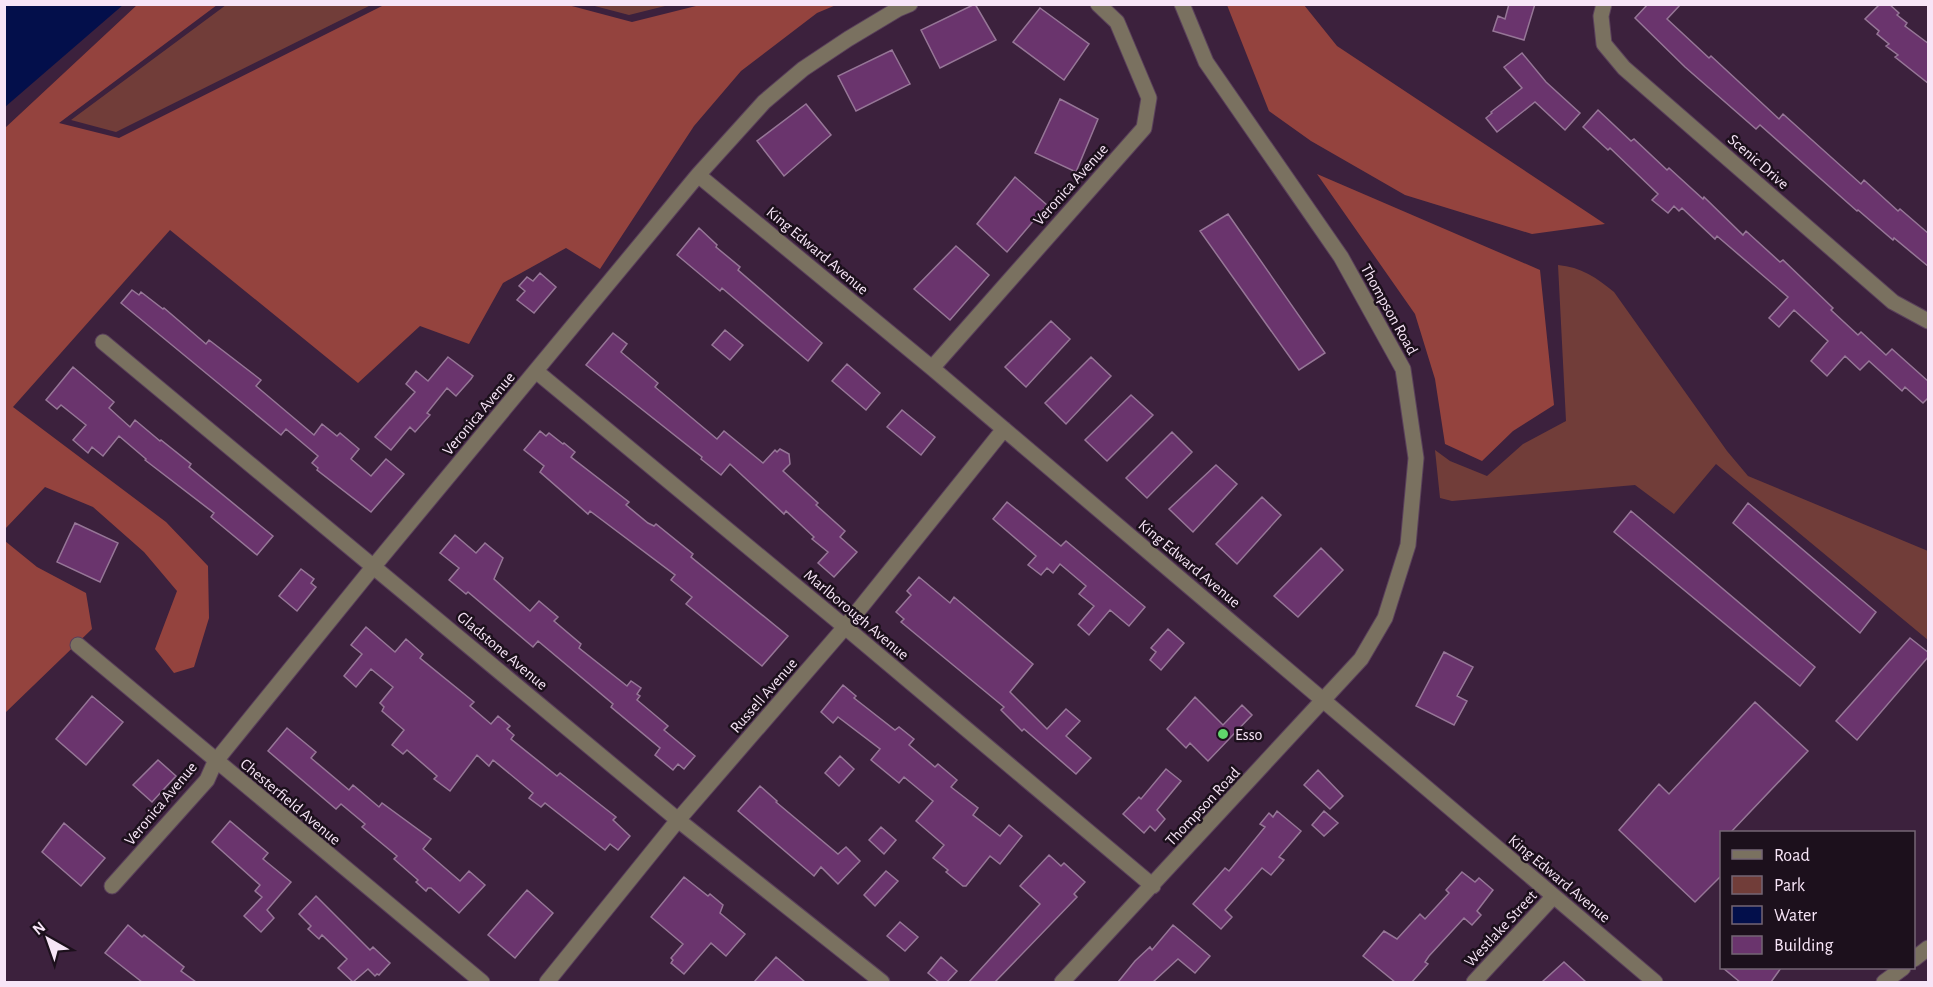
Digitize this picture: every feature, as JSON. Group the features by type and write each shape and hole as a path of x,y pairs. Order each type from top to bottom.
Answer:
{"street":[{"name":"Veronica Avenue","path":"112,886 207,780 215,762 374,566 698,175 764,102 803,69 848,39 910,4"},
{"name":"Veronica Avenue","path":"932,368 1144,128 1149,98 1117,22 1098,4"},
{"name":"Thompson Road","path":"1062,982 1361,659 1385,618 1408,545 1416,458 1403,369 1341,257 1206,62 1182,4"},
{"name":"Scenic Drive","path":"1604,4 1600,16 1604,44 1624,68 1893,303 1929,321"},
{"name":"King Edward Avenue","path":"698,175 932,368 1655,982"},
{"name":"Gladstone Avenue","path":"103,342 678,820 882,982"},
{"name":"Marlborough Avenue","path":"537,372 1153,886"},
{"name":"Russell Avenue","path":"547,982 678,820 845,627 1004,429"},
{"name":"Chesterfield Avenue","path":"78,645 215,762 482,982"},
{"name":"Westlake Street","path":"1474,982 1553,897"},
{"path":"1915,958 1929,948"},
{"path":"1884,982 1902,969"}],"green space":[{"path":"226,5 371,5 116,132 71,120"},
{"path":"591,5 669,5 629,15"},
{"path":"1558,265 1588,274 1614,292 1727,451 1748,476 1928,551 1928,640 1716,464 1674,514 1635,485 1452,501 1440,498 1435,450 1450,461 1487,476 1523,444 1566,421"}],"shaded area":[{"path":"137,5 217,5 59,123 119,138 384,5 568,5 632,22 700,5 836,5 817,13 741,71 694,126 600,269 566,248 503,283 469,344 420,326 358,383 170,230 13,407 166,522 208,566 209,618 194,667 174,673 155,649 177,591 144,552 93,507 45,487 5,529 5,128"},
{"path":"1227,5 1304,5 1337,46 1605,224 1532,234 1405,195 1311,141 1269,111"},
{"path":"1317,174 1540,270 1554,405 1513,431 1482,461 1445,444 1435,379 1415,314"},
{"path":"5,541 37,567 86,593 92,629 5,713"}],"water":[{"path":"6,4 123,4 123,5 5,107"}],"building":[{"path":"975,4 996,40 940,68 921,30"},
{"path":"1509,4 1535,4 1524,40 1493,31 1498,16 1505,19"},
{"path":"1648,4 1681,4 1667,19 1709,58 1711,56 1779,119 1783,114 1861,184 1864,180 1898,211 1900,209 1929,234 1929,267 1857,211 1760,125 1756,129 1685,67 1635,18"},
{"path":"1880,4 1889,4 1907,23 1905,26 1929,44 1929,84 1895,57 1898,55 1886,46 1889,44 1877,34 1879,31 1865,19"},
{"path":"1040,8 1089,44 1064,80 1013,42"},
{"path":"892,50 910,84 856,111 838,76"},
{"path":"1522,53 1546,82 1580,113 1565,130 1535,102 1497,132 1486,118 1522,88 1504,67"},
{"path":"1060,99 1098,119 1076,172 1035,153"},
{"path":"806,104 831,135 784,176 757,141"},
{"path":"1598,110 1631,141 1634,139 1667,170 1669,168 1703,199 1704,197 1743,235 1746,231 1780,262 1783,260 1858,335 1861,332 1886,355 1892,349 1929,382 1929,397 1923,403 1905,387 1902,391 1869,361 1860,370 1845,356 1827,376 1811,361 1828,341 1794,310 1779,327 1769,318 1788,297 1717,236 1715,239 1682,208 1679,211 1674,206 1668,213 1652,200 1658,194 1610,148 1608,150 1583,127"},
{"path":"1015,177 1047,205 1007,252 977,224"},
{"path":"1228,214 1325,353 1299,370 1200,231"},
{"path":"699,228 717,245 716,247 740,267 738,270 822,343 808,361 722,288 720,291 677,255"},
{"path":"956,246 989,275 950,320 914,289"},
{"path":"540,273 556,287 534,313 517,300 525,291 519,286 527,277 533,281"},
{"path":"132,290 139,295 141,292 164,308 206,344 209,340 261,380 256,386 314,435 322,424 337,436 340,433 359,449 351,459 371,476 386,459 404,474 371,512 317,470 318,468 312,463 318,456 286,429 281,435 121,303"},
{"path":"1051,321 1070,339 1026,387 1005,367"},
{"path":"725,330 743,345 730,360 712,345"},
{"path":"613,333 627,344 621,352 658,383 655,387 717,439 724,431 763,463 775,450 777,452 780,449 789,454 790,464 783,471 845,531 840,537 857,552 834,577 818,563 828,552 812,539 814,537 786,511 784,514 730,464 721,475 701,459 702,457 586,365"},
{"path":"448,357 473,376 456,396 447,388 427,413 430,415 415,432 410,427 391,450 375,437 415,392 406,384 416,371 428,381"},
{"path":"1091,357 1111,376 1066,424 1045,403"},
{"path":"847,364 880,393 866,410 832,381"},
{"path":"73,367 114,402 109,408 130,427 135,420 191,464 189,467 273,536 257,555 211,517 214,513 145,460 119,436 103,456 92,447 88,453 73,440 86,425 61,405 57,409 46,400"},
{"path":"1131,395 1153,415 1107,461 1085,440"},
{"path":"902,410 935,437 921,455 887,427"},
{"path":"540,431 546,436 549,433 575,452 571,457 629,502 626,505 648,523 654,526 656,524 693,554 691,557 788,636 762,666 686,604 692,597 671,580 675,575 590,511 588,514 540,472 544,466 524,450"},
{"path":"1172,432 1192,452 1147,498 1126,478"},
{"path":"1216,465 1237,484 1193,532 1169,509"},
{"path":"1262,497 1281,515 1237,564 1216,544"},
{"path":"1007,502 1061,546 1066,541 1145,607 1129,626 1110,610 1089,635 1078,625 1094,606 1079,594 1086,586 1060,564 1053,573 1047,568 1041,575 1028,565 1036,556 993,519"},
{"path":"1748,503 1876,612 1860,633 1733,523"},
{"path":"1631,511 1815,667 1800,686 1614,532"},
{"path":"75,523 118,543 100,582 57,562"},
{"path":"455,535 476,553 485,543 503,558 494,579 530,611 539,601 558,617 554,621 581,644 579,648 627,686 631,681 641,688 637,694 640,696 637,700 668,726 664,730 695,756 684,769 678,764 673,770 655,755 660,748 611,707 613,704 538,641 533,647 468,592 466,594 449,580 459,568 440,553"},
{"path":"1321,548 1343,570 1298,617 1274,596"},
{"path":"301,569 314,579 311,583 316,587 297,611 279,596"},
{"path":"919,577 950,603 954,597 1033,664 1010,692 1047,729 1066,709 1080,721 1066,736 1091,758 1076,774 1024,729 1022,731 1001,710 1004,707 901,622 904,619 896,612 911,595 907,591"},
{"path":"366,627 395,652 406,639 423,654 420,658 474,702 470,706 491,724 498,716 510,726 507,729 514,735 511,739 557,776 560,773 616,817 613,820 630,836 618,850 610,844 605,850 545,803 541,807 529,798 533,793 493,760 489,766 477,755 450,791 434,779 437,776 407,750 403,754 392,745 404,730 382,711 384,707 380,703 393,687 371,669 356,687 344,676 362,654 351,645"},
{"path":"1168,629 1184,643 1161,670 1150,660 1156,652 1151,648"},
{"path":"1910,638 1929,653 1929,656 1857,740 1836,721"},
{"path":"1444,652 1473,667 1457,696 1467,701 1454,725 1416,706"},
{"path":"843,685 856,696 854,698 895,730 899,727 914,739 909,745 935,767 938,764 957,780 951,787 978,808 973,815 1000,836 1009,825 1022,836 1000,864 990,856 966,886 963,886 933,858 944,845 916,821 933,801 904,777 899,783 871,760 880,749 838,717 833,723 821,712"},
{"path":"92,696 123,722 86,765 56,739"},
{"path":"1195,697 1223,725 1242,705 1252,715 1208,761 1190,743 1186,748 1167,729"},
{"path":"1755,702 1808,751 1732,831 1720,831 1720,877 1695,902 1619,830 1659,784 1669,794"},
{"path":"287,728 316,752 311,758 349,790 353,785 379,807 382,803 431,839 423,849 460,881 469,871 485,885 459,913 431,888 426,891 416,882 418,880 394,859 397,856 362,827 365,824 341,804 336,809 268,751"},
{"path":"840,756 854,769 839,786 825,773"},
{"path":"158,760 176,776 152,802 133,785"},
{"path":"1166,769 1181,781 1157,810 1165,819 1155,831 1150,826 1144,833 1123,814 1139,797 1141,799"},
{"path":"1318,770 1343,796 1330,809 1304,785"},
{"path":"760,786 838,854 846,847 860,861 838,884 821,867 814,876 738,811"},
{"path":"1277,811 1301,831 1279,857 1284,860 1271,875 1262,868 1225,910 1232,917 1221,929 1193,904 1225,868 1229,871 1265,827 1260,824 1269,813 1273,817"},
{"path":"1324,811 1338,823 1324,836 1312,825"},
{"path":"230,821 268,853 263,859 291,882 267,910 274,918 261,932 244,916 262,897 255,891 260,885 212,842"},
{"path":"64,823 105,858 81,886 42,852"},
{"path":"881,827 896,840 884,854 869,840"},
{"path":"1049,855 1061,866 1064,863 1085,882 1074,894 1077,897 995,982 969,982 1040,904 1020,886"},
{"path":"886,871 898,881 875,906 864,895"},
{"path":"1462,872 1475,882 1479,878 1493,890 1477,911 1481,915 1472,925 1464,918 1429,956 1425,962 1428,964 1412,982 1395,982 1363,956 1384,931 1397,939 1420,914 1425,919 1449,893 1446,890"},
{"path":"684,877 723,905 720,913 745,934 726,956 711,943 684,974 671,963 673,960 671,958 683,944 651,917"},
{"path":"527,890 553,913 515,958 488,935"},
{"path":"316,896 370,950 373,947 390,963 379,975 375,976 368,969 353,982 338,968 347,959 322,935 319,939 308,929 311,926 299,914"},
{"path":"900,922 918,937 905,951 887,936"},
{"path":"128,925 184,967 181,971 196,982 142,982 105,953"},
{"path":"1173,925 1210,956 1195,973 1178,959 1153,982 1118,982 1135,961 1150,947 1152,950"},
{"path":"776,957 805,982 754,982"},
{"path":"941,957 957,971 947,982 939,982 928,973"},
{"path":"1564,962 1586,982 1542,982"},
{"path":"1724,969 1780,969 1771,982 1740,982"}],"place":[{"name":"Esso","path":"1223,734"}]}
